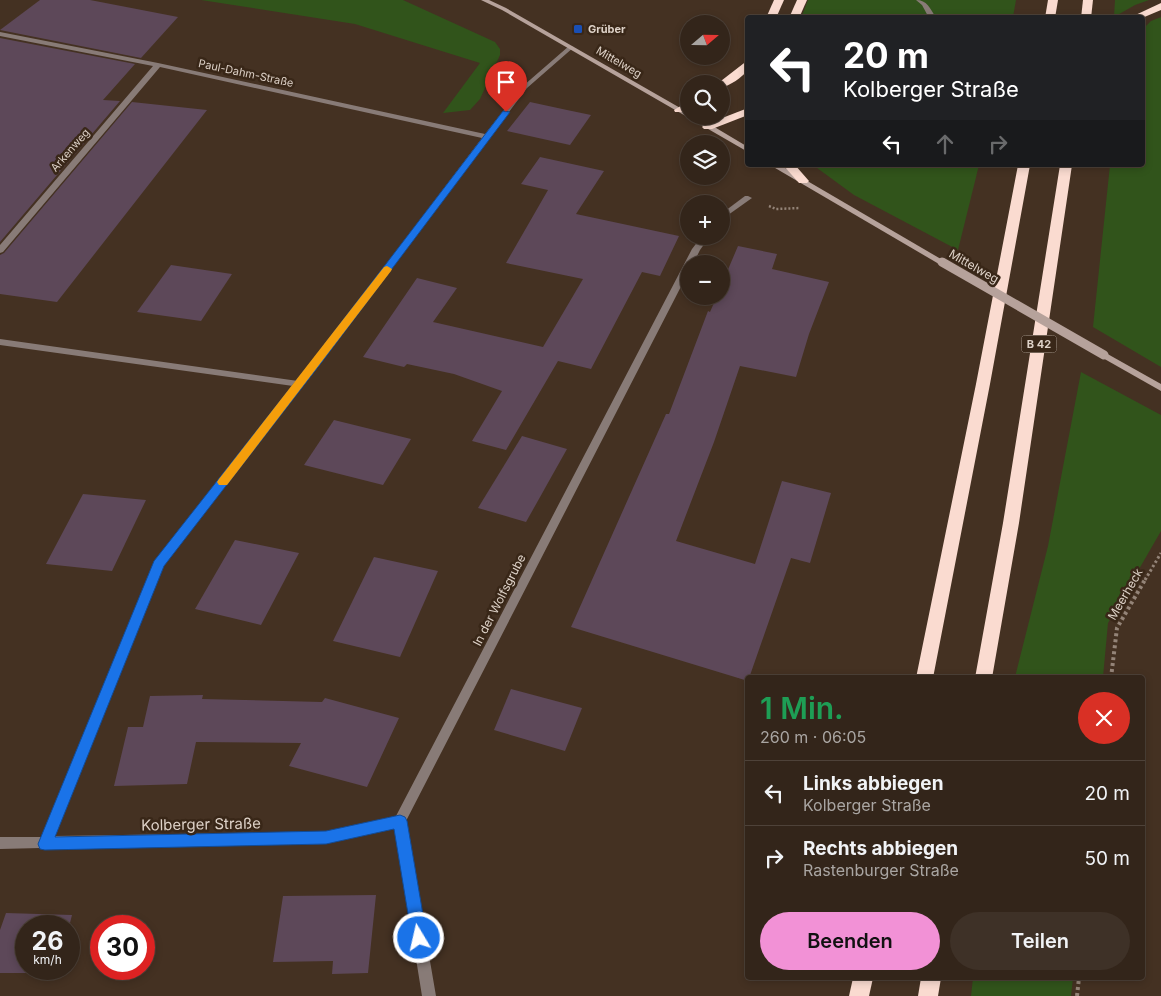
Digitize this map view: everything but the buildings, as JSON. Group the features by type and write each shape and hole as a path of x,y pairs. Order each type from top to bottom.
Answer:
{"highway":[{"path":"772,15 779,0"},
{"path":"795,15 802,0"},
{"path":"1050,15 1053,0"},
{"path":"1086,15 1088,0"},
{"path":"1141,15 1161,6"},
{"path":"730,79 745,66"},
{"path":"708,127 745,112"},
{"path":"791,167 803,181"},
{"path":"925,675 983,384 1024,167"},
{"name":"B 42","path":"984,675 1012,524 1066,167"},
{"path":"859,996 863,980"},
{"path":"928,996 930,980"}],"main road":[{"name":"Mittelweg","path":"484,0 680,108"},
{"name":"Mittelweg","path":"705,125 745,148"},
{"name":"Mittelweg","path":"778,167 1161,388"}],"street":[{"path":"919,0 931,15"},
{"name":"Paul-Dahm-Straße","path":"0,34 158,65 487,137"},
{"path":"45,844 159,564 300,384 525,87 571,48"},
{"name":"Arkenweg","path":"0,250 158,65"},
{"path":"730,211 748,198"},
{"name":"In der Wolfsgrube","path":"400,821 700,245"},
{"path":"0,342 300,384"},
{"path":"400,821 429,996"},
{"name":"Kolberger Straße","path":"0,843 45,844 326,838 400,821"}],"path":[{"path":"748,198 776,209 800,208 793,204"},
{"name":"Meerheck","path":"1111,675 1117,628 1161,553"},
{"path":"1078,996 1079,980"}],"green space":[{"path":"201,0 403,0 495,42 500,49 500,55 480,99 470,110 443,113 480,63 355,24"},
{"path":"808,0 1016,0 1013,15 802,15"},
{"path":"1115,0 1149,0 1135,5 1118,15 1114,15"},
{"path":"1161,17 1161,367 1093,327 1110,167 1145,167 1145,27 1151,21"},
{"path":"816,167 979,167 958,250 854,195"},
{"path":"1081,372 1161,415 1161,531 1108,623 1103,675 1016,675 1048,546"},
{"path":"973,980 1073,980 1071,996 971,996"}],"slow traffic":[{"path":"223,482 387,269"}],"place":[{"name":"Grüber","path":"578,29"}],"route":[{"path":"419,938 400,821 326,838 45,844 159,564 318,361 506,112"}]}
